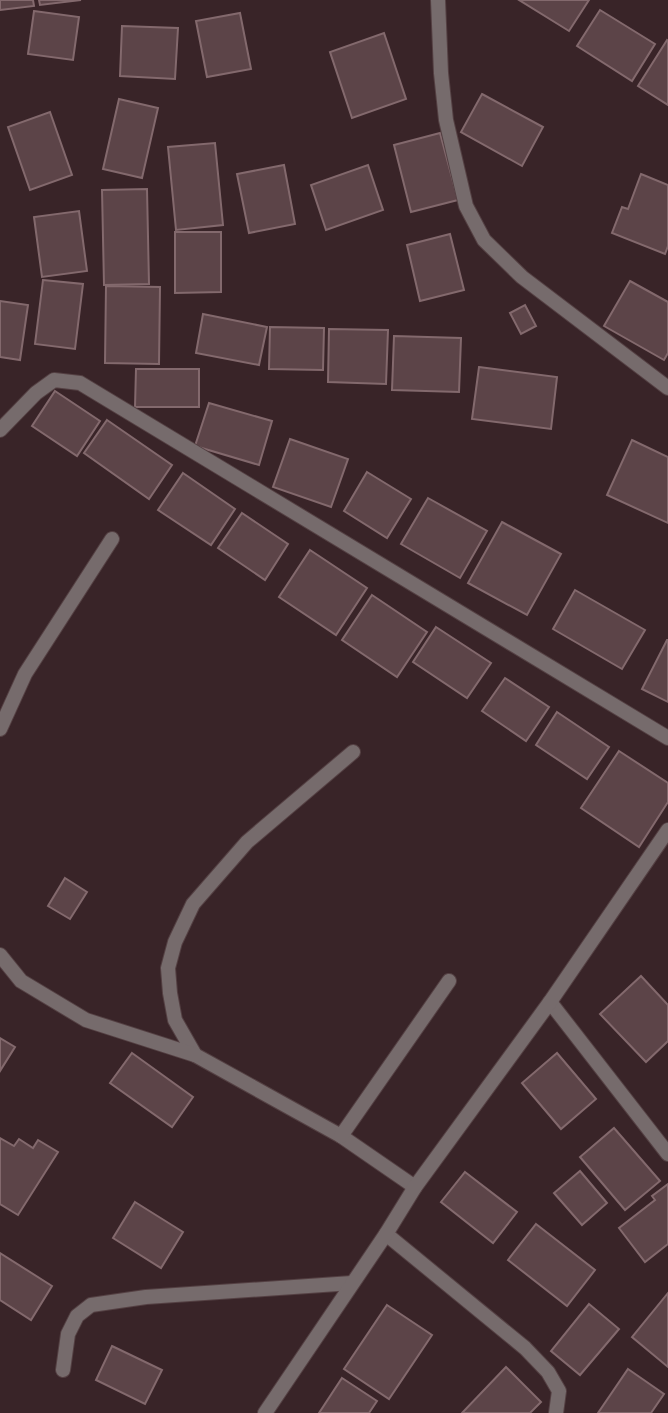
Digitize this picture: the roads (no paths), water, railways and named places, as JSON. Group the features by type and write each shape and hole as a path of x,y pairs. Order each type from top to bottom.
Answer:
{"street":[{"path":"438,0 446,120 466,206 484,240 522,277 668,388"},
{"path":"0,430 36,393 54,380 80,383 668,738"},
{"path":"0,729 25,674 112,539"},
{"path":"195,1055 175,1020 168,968 175,942 193,904 247,842 353,752"},
{"path":"265,1413 415,1187 550,1002 668,830"},
{"path":"0,955 21,981 86,1020 195,1055 341,1136 415,1187"},
{"path":"341,1136 449,981"},
{"path":"550,1002 668,1154"},
{"path":"386,1234 525,1348 548,1371 559,1391 556,1413"},
{"path":"63,1370 68,1334 78,1316 91,1305 146,1297 352,1283"}]}
